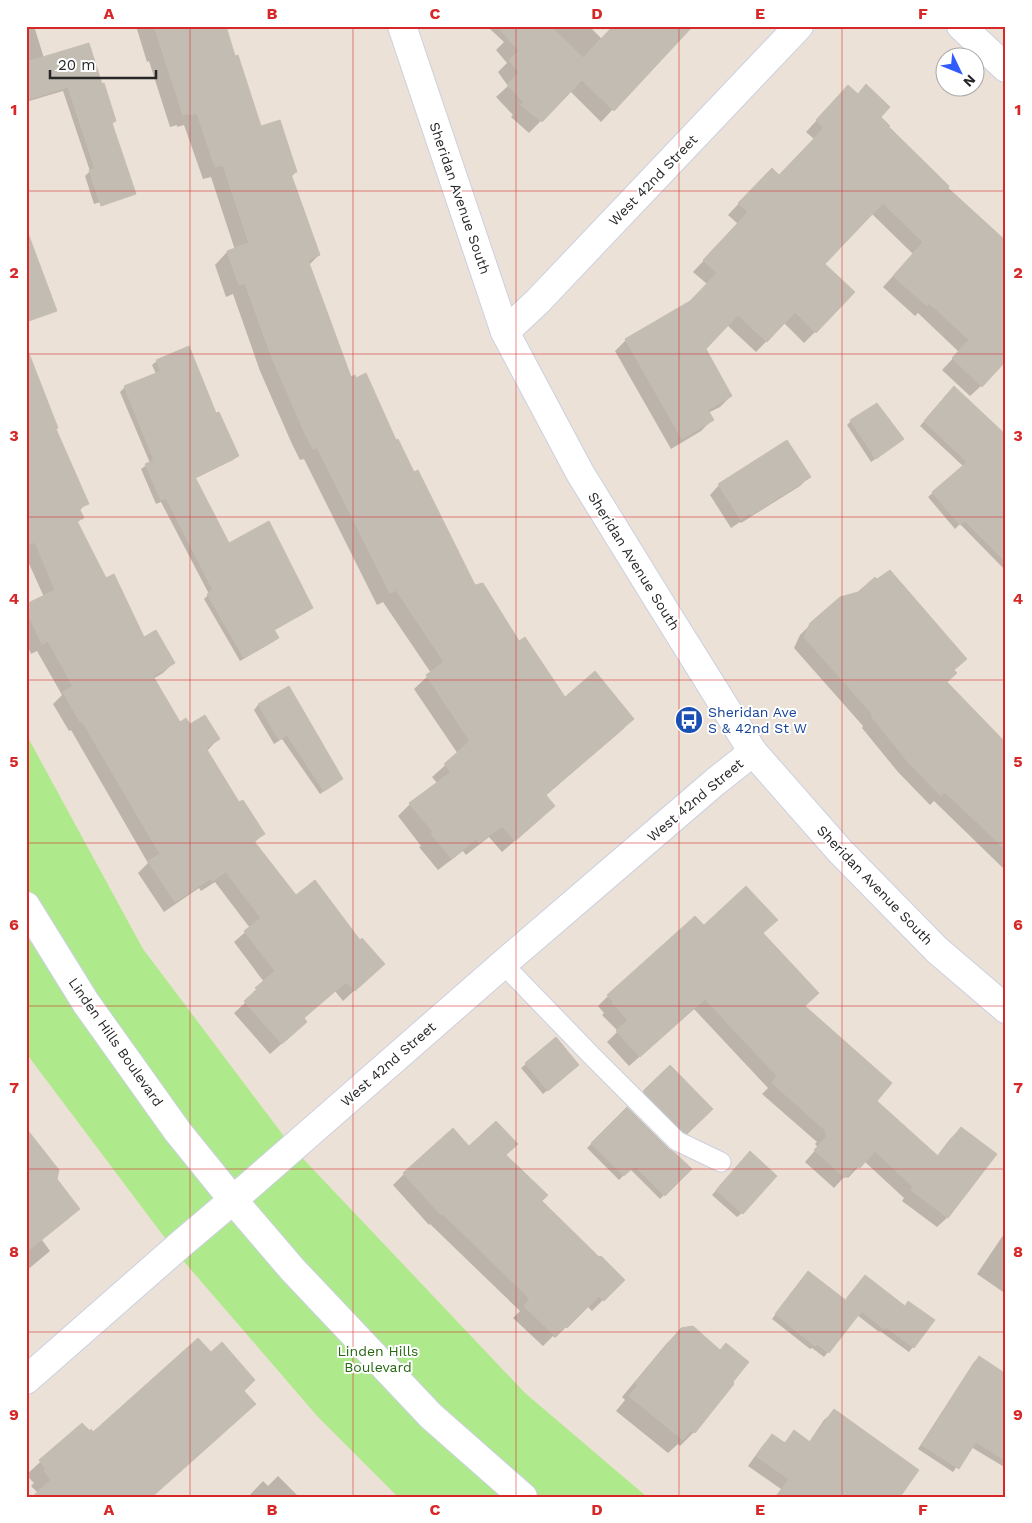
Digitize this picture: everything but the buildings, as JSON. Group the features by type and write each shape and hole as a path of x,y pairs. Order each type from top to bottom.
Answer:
{"street":[{"name":"Sheridan Avenue South","path":"402,26 505,332 580,473 753,752 840,851 937,950 1006,1009"},
{"name":"West 42nd Street","path":"505,332 538,301 799,26"},
{"path":"961,26 1006,68"},
{"name":"West 42nd Street","path":"26,1380 503,964 715,782 753,752"},
{"name":"Linden Hills Boulevard","path":"26,906 86,1003 178,1132 233,1200 293,1270 431,1416 524,1497"}],"lane":[{"path":"503,964 677,1141 721,1162"}],"green space":[{"name":"Linden Hills Boulevard","path":"26,734 143,949 292,1147 525,1393 647,1497 398,1497 318,1417 174,1250 26,1053"}],"place":[{"name":"Sheridan Ave S & 42nd St W","path":"689,720"}]}
